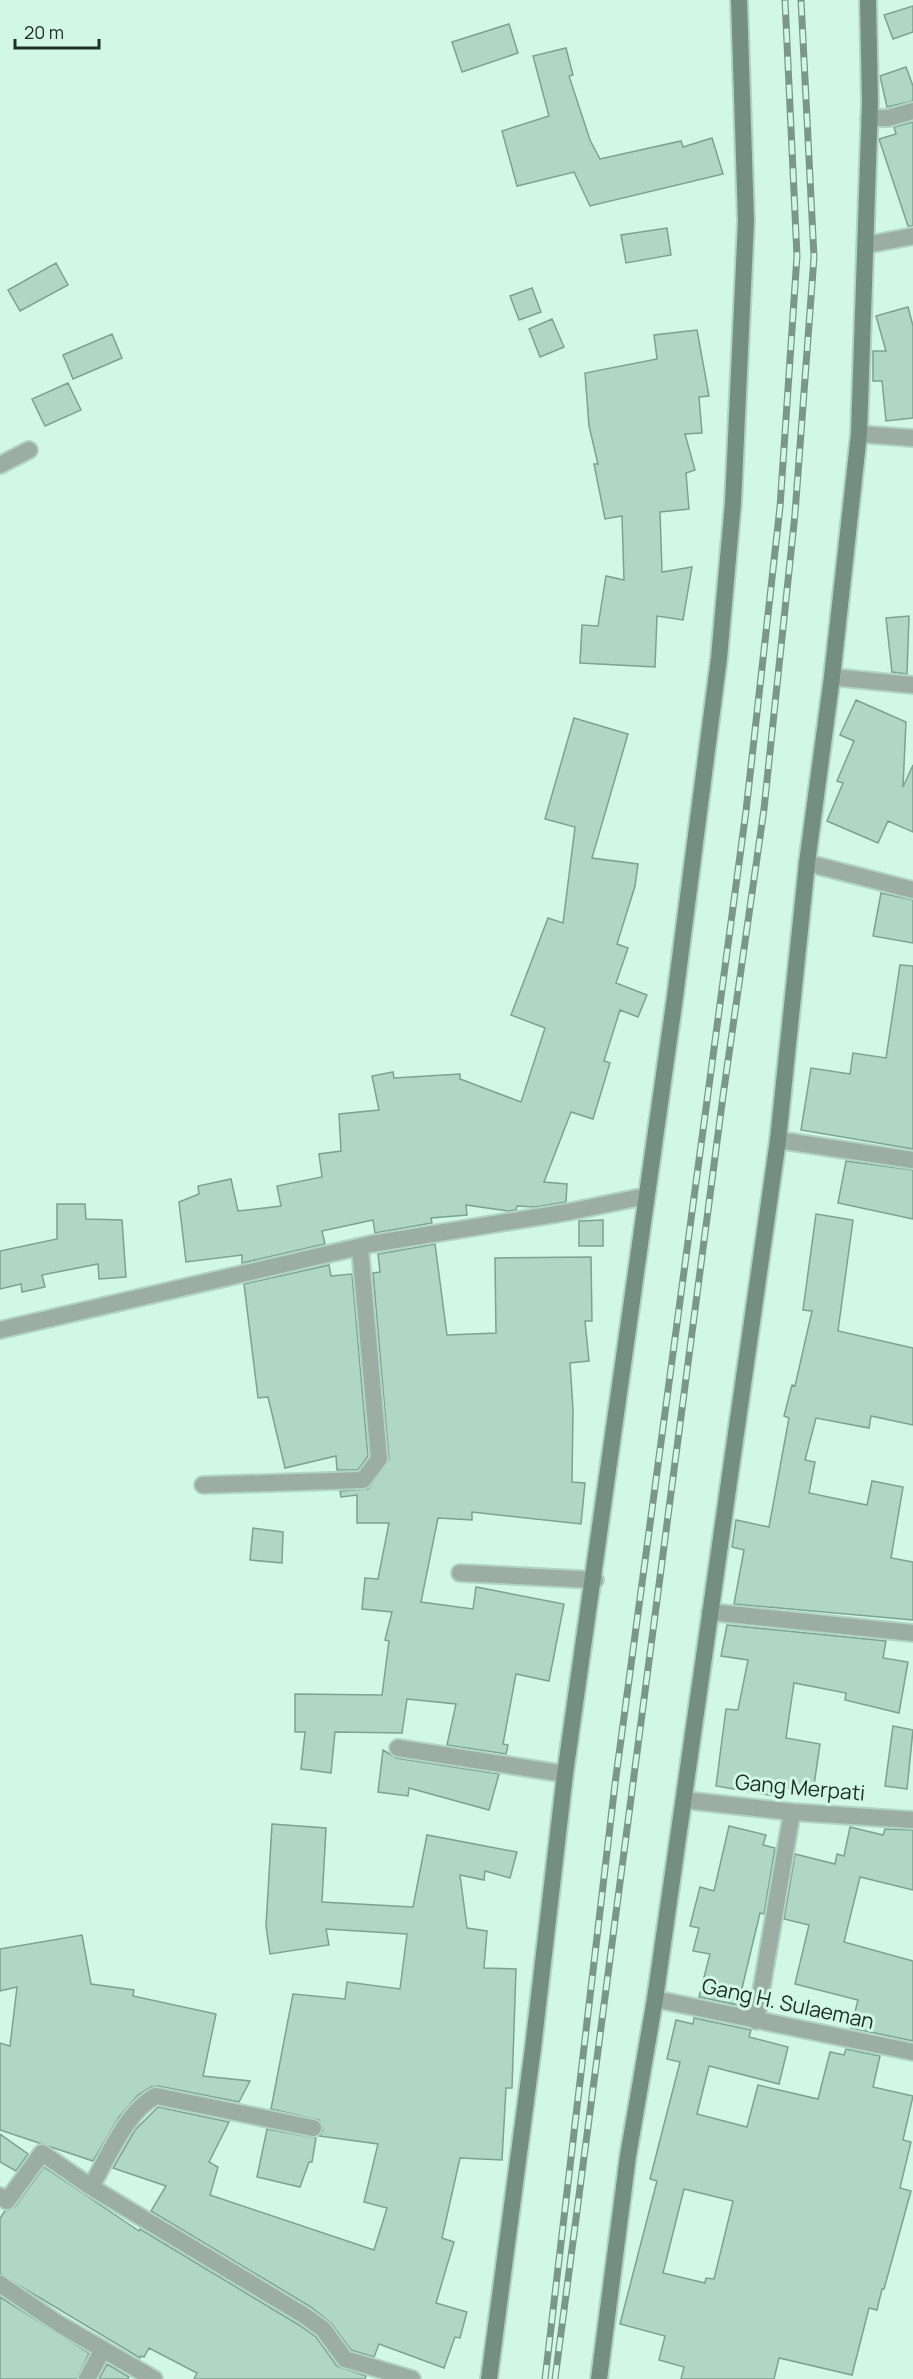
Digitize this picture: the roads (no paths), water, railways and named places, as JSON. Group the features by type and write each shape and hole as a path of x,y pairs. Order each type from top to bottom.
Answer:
{"main road":[{"path":"489,2379 533,2048 565,1774 595,1580 719,658 733,503 746,220 739,0"},
{"path":"599,2379 628,2156 655,1999 778,1140 807,863 832,677 859,434 869,118 868,0"}],"street":[{"path":"869,118 888,118 913,111"},
{"path":"866,245 913,236"},
{"path":"859,434 913,438"},
{"path":"0,465 28,450"},
{"path":"832,677 913,685"},
{"path":"807,863 913,890"},
{"path":"778,1140 913,1160"},
{"path":"0,1330 360,1249 371,1244 568,1212 646,1196"},
{"path":"203,1485 363,1480 379,1459 360,1249"},
{"path":"460,1573 595,1580"},
{"path":"710,1612 913,1633"},
{"path":"398,1748 565,1774"},
{"name":"Gang Merpati","path":"684,1800 792,1812 913,1820"},
{"path":"756,2021 792,1812"},
{"name":"Gang H. Sulaeman","path":"655,1999 913,2052"},
{"path":"91,2187 134,2114 142,2103 156,2096 313,2128"},
{"path":"2,2203 42,2153 91,2187 305,2316 323,2329 345,2359 411,2379"},
{"path":"0,2284 59,2324 154,2379"},
{"path":"87,2379 103,2349"}],"railway":[{"path":"545,2379 615,1784 746,811 780,507 797,256 785,0"},
{"path":"555,2379 723,1096 764,809 795,514 814,257 801,0"}]}
